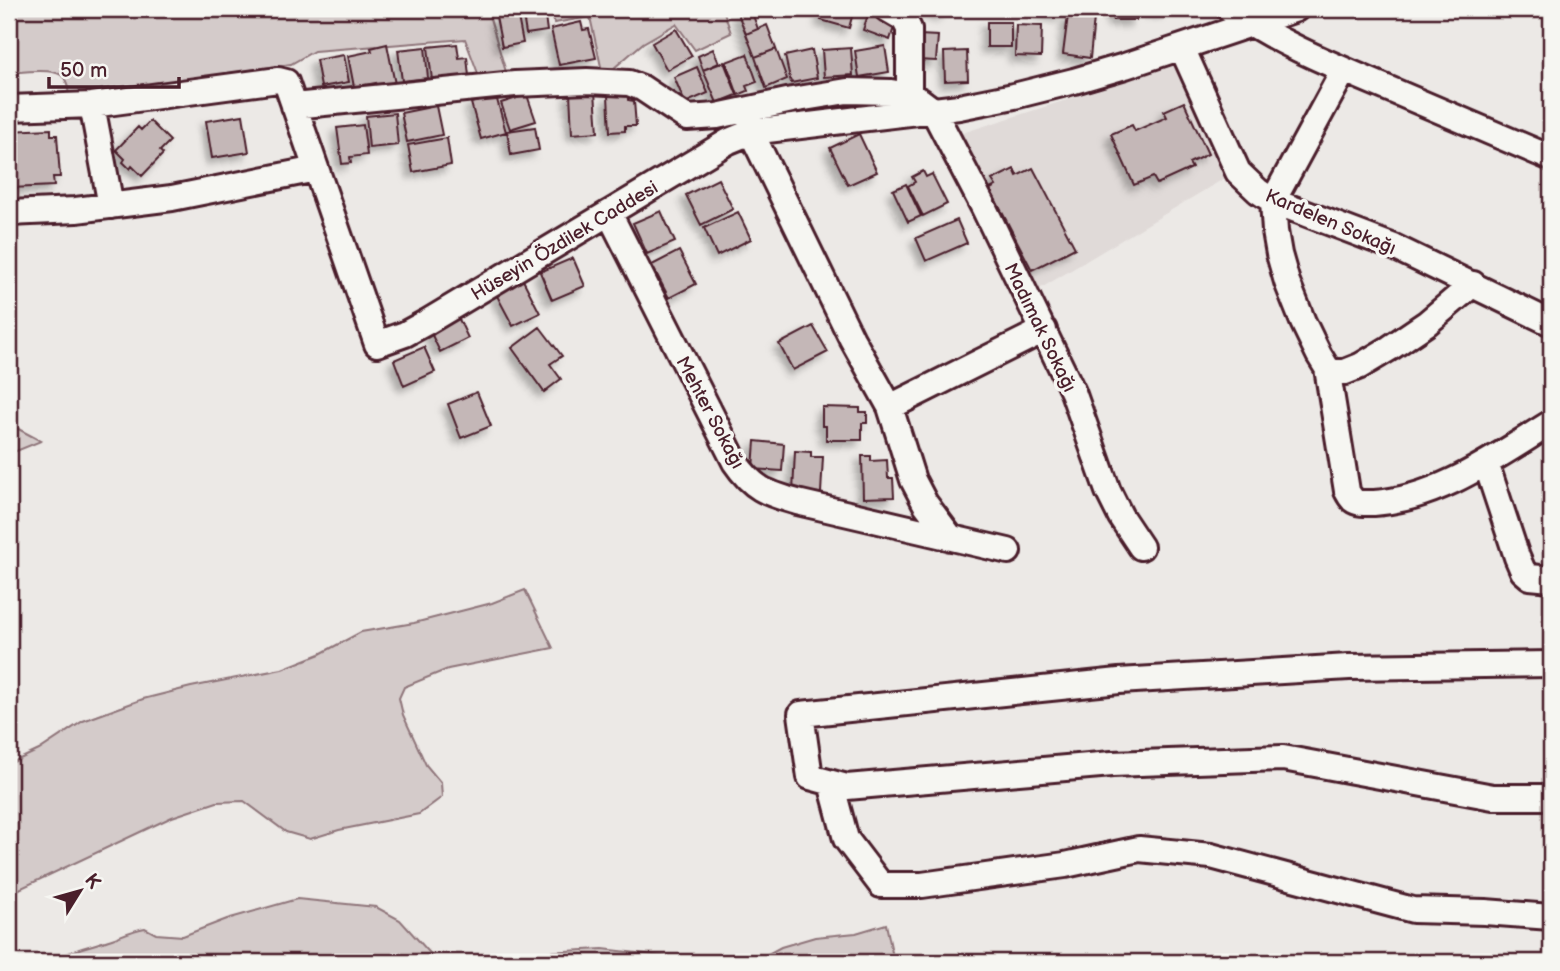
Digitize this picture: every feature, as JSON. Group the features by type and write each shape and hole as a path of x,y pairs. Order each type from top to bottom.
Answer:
{"street":[{"path":"887,9 904,19 909,29 909,95"},
{"path":"1229,9 1272,36 1344,70 1551,158"},
{"name":"Hüseyin Özdilek Caddesi","path":"9,108 92,105 278,80 286,82 377,344 405,334 427,322 729,141 751,132 983,103 1125,66 1296,9"},
{"name":"Kardelen Sokağı","path":"1182,48 1238,172 1258,191 1273,201 1394,247 1551,323"},
{"path":"1344,70 1273,201 1279,254 1287,282 1303,322 1327,368 1347,491 1357,502 1409,498 1486,463 1551,423"},
{"path":"294,106 514,84 613,81 642,88 687,118 694,119 847,91 909,95 933,110"},
{"path":"92,105 111,206"},
{"name":"Madımak Sokağı","path":"933,110 984,208 1073,392 1108,491 1141,547"},
{"path":"751,132 852,339 890,407 913,480 925,503 951,538"},
{"path":"9,212 76,210 183,196 316,169"},
{"name":"Mehter Sokağı","path":"609,213 735,462 755,486 788,500 1009,551"},
{"path":"1327,368 1334,372 1345,372 1360,366 1427,323 1474,284"},
{"path":"890,407 1044,330"},
{"path":"1486,463 1523,571 1530,577 1551,579"},
{"path":"1551,664 1349,667 1119,681 801,714 810,777 847,787 1112,764 1283,758 1493,797 1551,797"},
{"path":"831,783 846,839 881,885 922,885 1065,866 1139,849 1211,856 1413,910 1551,917"}],"shaded area":[{"path":"9,9 499,9 488,12 506,72 479,76 465,39 314,51 291,64 69,96 65,79 56,73 9,73"},
{"path":"551,9 723,9 731,33 695,50 676,24 643,43 614,68 602,71 590,17 554,23"},
{"path":"1177,65 1230,175 1036,291 956,135"},
{"path":"9,424 41,441 9,454"},
{"path":"525,590 553,648 448,669 404,687 399,698 403,715 426,765 441,783 442,797 419,814 339,830 310,839 286,832 244,801 217,802 172,817 9,894 9,764 39,750 83,721 143,699 282,669 320,654 361,632 414,623 492,603"},
{"path":"297,899 376,907 400,920 438,962 52,962 74,951 141,929 145,928 156,934 183,936 227,919"},
{"path":"886,924 894,962 713,962 757,960 781,947 815,937 856,933"},
{"path":"603,949 713,962 482,962 528,960 546,952"}],"building":[{"path":"522,9 544,9 547,31 526,34"},
{"path":"824,9 854,9 849,28 821,20"},
{"path":"924,9 946,9 942,16"},
{"path":"1038,9 1063,9 1061,16"},
{"path":"1113,9 1136,9 1136,20 1113,20"},
{"path":"1167,9 1167,12 1149,11"},
{"path":"751,10 758,29 746,34 738,14"},
{"path":"517,12 523,43 502,47 496,17"},
{"path":"869,12 896,21 890,40 863,30"},
{"path":"1068,15 1094,18 1090,58 1063,54"},
{"path":"581,22 583,30 589,29 596,58 559,65 551,29"},
{"path":"987,22 1011,22 1011,47 987,47"},
{"path":"767,25 776,49 755,57 746,34"},
{"path":"1016,25 1042,26 1041,57 1015,56"},
{"path":"676,29 692,56 667,70 652,43"},
{"path":"919,35 938,36 936,61 917,60"},
{"path":"387,44 395,84 377,88 376,83 354,87 348,56 372,51 371,48"},
{"path":"457,44 459,58 467,57 469,76 432,80 428,47"},
{"path":"885,46 889,72 859,77 855,51"},
{"path":"425,47 428,78 402,81 398,50"},
{"path":"851,48 853,75 824,77 822,50"},
{"path":"713,49 719,63 703,70 698,56"},
{"path":"776,49 787,79 766,88 755,57"},
{"path":"812,50 817,78 791,83 785,56"},
{"path":"967,51 968,80 945,81 944,52"},
{"path":"747,54 757,82 746,86 748,91 738,95 726,62"},
{"path":"344,55 349,82 321,87 316,60"},
{"path":"724,62 737,95 717,103 703,70"},
{"path":"697,67 708,93 685,103 674,77"},
{"path":"595,92 598,132 572,134 570,93"},
{"path":"527,95 536,121 510,129 501,103"},
{"path":"628,95 628,100 634,101 636,126 625,126 625,131 610,132 608,96"},
{"path":"496,96 506,132 481,139 471,103"},
{"path":"1184,102 1208,154 1189,163 1192,168 1157,184 1153,177 1134,185 1111,134 1132,125 1135,131 1167,117 1164,111"},
{"path":"436,106 442,135 407,142 401,113"},
{"path":"395,113 398,145 369,148 366,116"},
{"path":"243,115 249,152 212,158 206,121"},
{"path":"150,121 170,141 160,151 163,154 142,176 132,166 130,169 123,162 125,159 116,150 138,127 141,130"},
{"path":"363,125 367,155 350,157 351,163 342,164 337,128"},
{"path":"535,127 539,150 511,155 507,131"},
{"path":"51,129 51,135 57,135 60,177 53,177 54,186 11,188 9,131"},
{"path":"859,134 877,172 848,185 830,148"},
{"path":"447,138 451,165 413,172 408,145"},
{"path":"1033,168 1075,248 1032,270 990,189 996,186 992,180 1014,169 1017,176"},
{"path":"923,171 926,177 932,174 947,204 923,216 908,186 915,182 912,177"},
{"path":"718,179 733,209 701,225 686,195"},
{"path":"906,184 921,216 908,222 893,190"},
{"path":"661,211 675,242 647,254 633,223"},
{"path":"738,212 751,239 717,256 704,228"},
{"path":"957,220 967,243 926,261 916,238"},
{"path":"9,237 14,237 14,304 9,304"},
{"path":"679,251 696,284 669,298 652,265"},
{"path":"573,258 585,286 552,300 540,272"},
{"path":"523,280 540,313 513,326 496,294"},
{"path":"457,315 468,338 440,352 429,329"},
{"path":"813,326 828,352 793,370 779,344"},
{"path":"540,327 562,356 550,364 561,379 544,392 512,348"},
{"path":"424,347 435,372 404,386 394,360"},
{"path":"477,392 491,426 461,438 448,404"},
{"path":"822,407 860,408 860,412 867,412 867,423 862,423 862,440 826,440 826,426 822,426"},
{"path":"755,441 784,444 782,471 753,469"},
{"path":"795,451 811,452 811,457 823,457 821,493 793,492"},
{"path":"862,456 871,456 871,461 887,460 888,478 893,478 894,497 863,498"}]}
